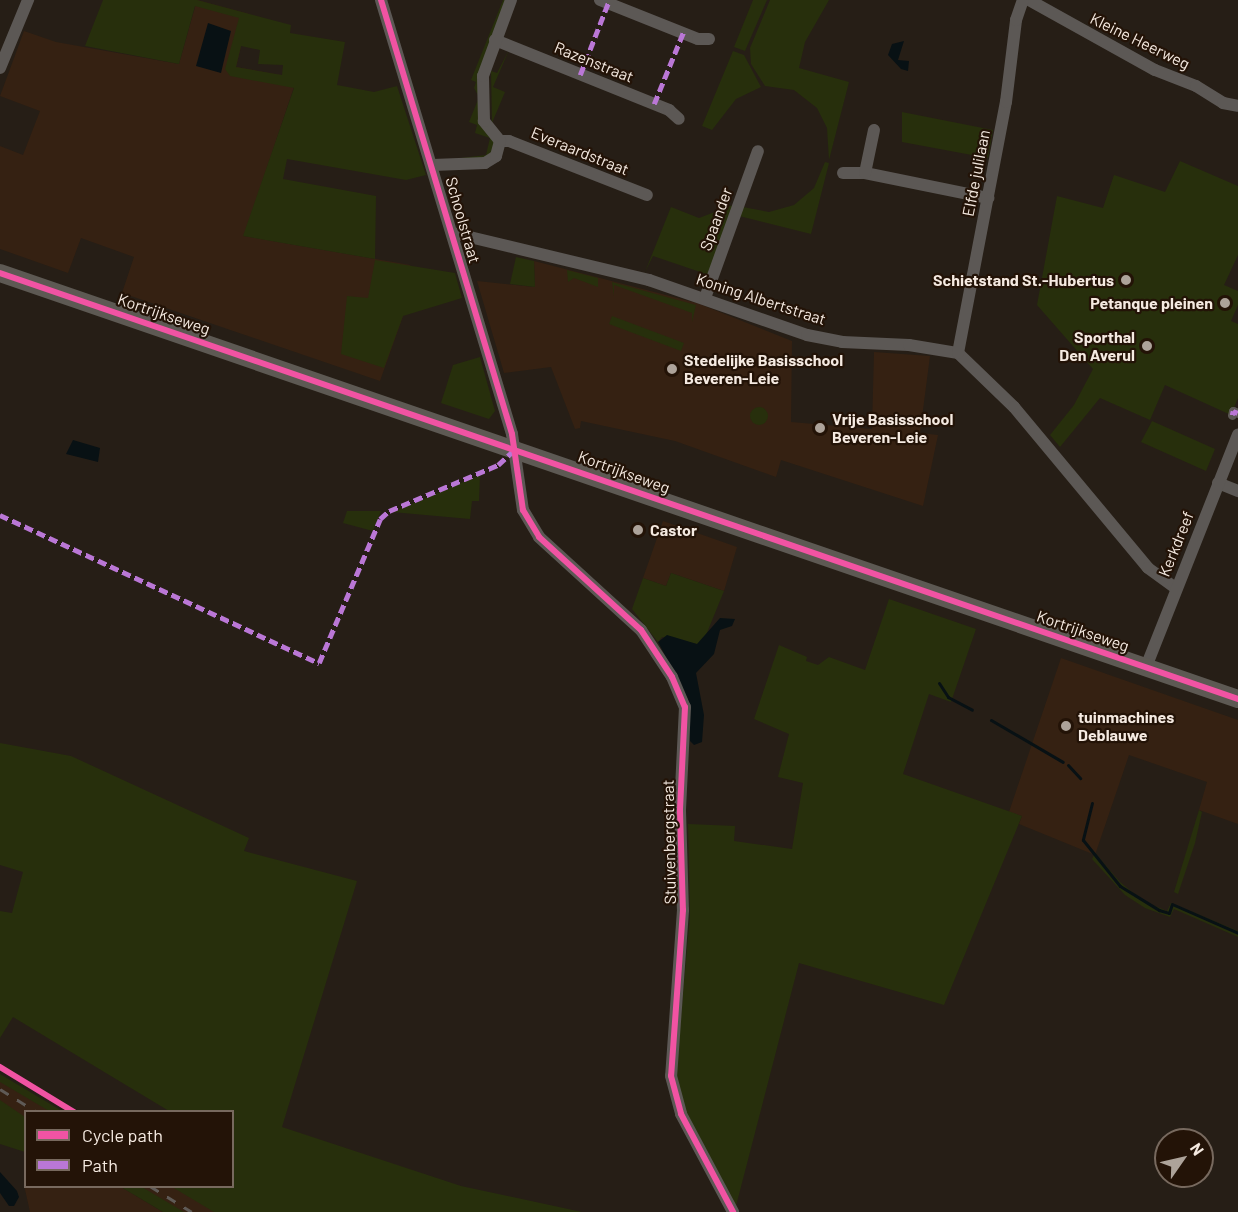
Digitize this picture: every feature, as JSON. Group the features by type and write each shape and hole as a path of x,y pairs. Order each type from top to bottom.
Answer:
{"main road":[{"name":"Kortrijkseweg","path":"0,273 516,448 1238,699"}],"street":[{"path":"0,68 28,0"},
{"name":"Schoolstraat","path":"381,0 433,165 516,448"},
{"path":"433,165 489,163 496,156 500,141 483,116 484,70 512,0"},
{"path":"600,0 698,39 709,39"},
{"name":"Elfde julilaan","path":"958,353 1006,102 1016,20 1023,0"},
{"name":"Kleine Heerweg","path":"1029,0 1155,70 1196,86 1223,103 1238,106"},
{"name":"Razenstraat","path":"495,40 669,110 679,119"},
{"path":"865,172 874,130"},
{"name":"Everaardstraat","path":"500,141 509,141 647,195"},
{"name":"Spaander","path":"705,298 758,151"},
{"path":"843,173 865,172 988,198"},
{"name":"Koning Albertstraat","path":"453,232 649,280 807,335 842,342 909,345 958,353"},
{"path":"958,353 1014,407 1148,567 1176,588"},
{"name":"Kerkdreef","path":"1146,667 1238,435"},
{"name":"Stuivenbergstraat","path":"516,448 523,510 533,529 633,620 672,677 685,707 680,811 683,910 671,1076 681,1114 733,1212"},
{"path":"1218,483 1238,491"}],"shaded area":[{"path":"197,0 249,14 236,67 297,78 244,236 410,265 403,316 380,381 122,293 134,257 81,238 68,273 0,249 0,146 23,155 40,111 0,96 24,31 56,42 179,64"},
{"path":"208,23 231,31 221,73 196,66"},
{"path":"904,41 898,60 909,61 908,71 901,69 888,55 892,44"},
{"name":"Stedelijke Basisschool Beveren-Leie","path":"534,261 697,303 792,341 791,422 872,429 874,352 930,356 920,433 938,435 923,506 781,460 776,477 675,441 581,421 580,428 575,429 551,367 504,373 477,281 535,287"},
{"path":"73,440 100,448 98,462 66,454"},
{"path":"663,521 737,547 724,591 671,573 666,586 643,578"},
{"path":"720,618 735,619 732,626 720,630 714,654 696,673 704,715 702,742 694,745 690,741 688,699 658,642 667,635 697,644"},
{"path":"1061,658 1238,720 1238,824 1199,810 1207,782 1129,755 1095,855 1019,824 1022,816 1009,812"},
{"path":"0,1079 51,1110 24,1110 24,1120 0,1106"},
{"path":"0,1172 17,1191 19,1197 14,1206 9,1206 0,1193"},
{"path":"25,1188 123,1188 163,1212 30,1212"},
{"path":"140,1188 177,1188 217,1212 178,1212"}],"green space":[{"path":"103,0 197,0 291,25 290,33 345,42 337,85 374,92 397,86 426,175 406,180 287,159 283,179 376,196 375,259 243,236 294,88 230,76 225,69 239,18 195,6 179,64 85,46","holes":["241,46 260,50 258,64 283,65 282,75 236,67"]},
{"path":"503,0 508,0 480,83 495,141 491,158 444,160 486,155 490,138 475,133 477,125 469,122 479,97 474,88 476,82 471,80"},
{"path":"753,0 767,0 745,51 734,47"},
{"path":"770,0 829,0 805,42 799,68 849,82 829,160 827,128 817,108 794,90 765,86 751,64 750,48"},
{"path":"509,50 493,87 505,92 492,123 491,71 497,73"},
{"path":"733,51 744,55 761,87 736,99 712,130 702,126"},
{"path":"902,112 993,130 988,158 902,142"},
{"path":"1180,161 1238,186 1238,255 1224,285 1238,291 1238,305 1231,321 1238,324 1238,398 1231,415 1165,385 1150,420 1100,398 1060,447 1050,435 1074,405 1093,369 1037,305 1057,196 1103,208 1114,175 1165,192"},
{"path":"825,162 829,163 811,234 739,216 743,207 769,212 794,205 814,188"},
{"path":"733,205 709,275 653,256 645,272 671,207 699,218"},
{"path":"516,257 534,261 535,287 510,284"},
{"path":"375,260 455,273 462,298 403,316 384,368 341,354 347,296 368,298"},
{"path":"567,270 598,278 598,287 574,278 568,282"},
{"path":"612,282 696,305 692,322 692,313 614,285 614,296"},
{"path":"612,316 684,343 681,351 609,324"},
{"path":"480,357 495,411 489,419 441,403 453,365"},
{"path":"755,407 763,407 768,412 766,423 755,425 750,420 750,412"},
{"path":"1152,421 1215,449 1206,471 1141,442"},
{"path":"480,475 479,501 472,501 470,519 392,512"},
{"path":"347,511 381,511 373,531 343,523"},
{"path":"671,573 724,591 704,640 697,644 662,637 658,642 632,609 643,578 666,586"},
{"path":"889,599 976,629 951,702 929,694 903,774 1022,816 944,1005 799,963 736,1206 684,1108 676,1073 690,915 688,824 735,826 734,841 792,849 803,783 778,777 789,734 754,719 779,645 807,657 806,661 818,665 829,657 865,670"},
{"path":"0,743 71,756 249,838 244,851 357,881 282,1127 461,1186 582,1212 214,1212 174,1188 234,1188 234,1110 167,1110 13,1017 0,1038 0,911 12,913 23,872 0,865"},
{"path":"1199,810 1202,812 1195,843 1178,894 1174,892"},
{"path":"1095,853 1120,882 1143,901 1167,911 1171,903 1238,931 1238,937 1174,909 1170,917 1145,908 1125,895 1092,859"},
{"path":"0,1074 60,1110 47,1110 0,1082"},
{"path":"0,1100 24,1116 24,1152 0,1144"},
{"path":"123,1188 144,1188 184,1212 163,1212"}],"waterway":[{"path":"939,683 948,697 972,710"},
{"path":"991,720 1063,762"},
{"path":"1068,765 1080,778"},
{"path":"1092,803 1083,840 1120,886 1159,910 1169,913 1172,904 1238,933"}],"railway":[{"path":"0,1089 34,1110"},
{"path":"153,1188 192,1212"}],"marked path":[{"path":"580,75 608,3"},
{"path":"654,104 683,33"},
{"path":"1232,415 1233,411 1238,413"},
{"path":"0,515 319,663 380,519 389,511 498,465 516,448"}],"cycle path":[{"path":"381,0 512,434 523,510 539,537 641,630 672,677 685,707 680,811 683,910 671,1076 681,1114 733,1212"},
{"path":"0,273 1238,699"},
{"path":"0,1067 71,1110"}],"place":[{"name":"Schietstand St.-Hubertus","path":"1126,280"},
{"name":"Petanque pleinen","path":"1225,303"},
{"name":"Sporthal Den Averul","path":"1147,346"},
{"name":"Stedelijke Basisschool Beveren-Leie","path":"672,369"},
{"name":"Vrije Basisschool Beveren-Leie","path":"820,428"},
{"name":"Castor","path":"638,530"},
{"name":"tuinmachines Deblauwe","path":"1066,726"}]}
